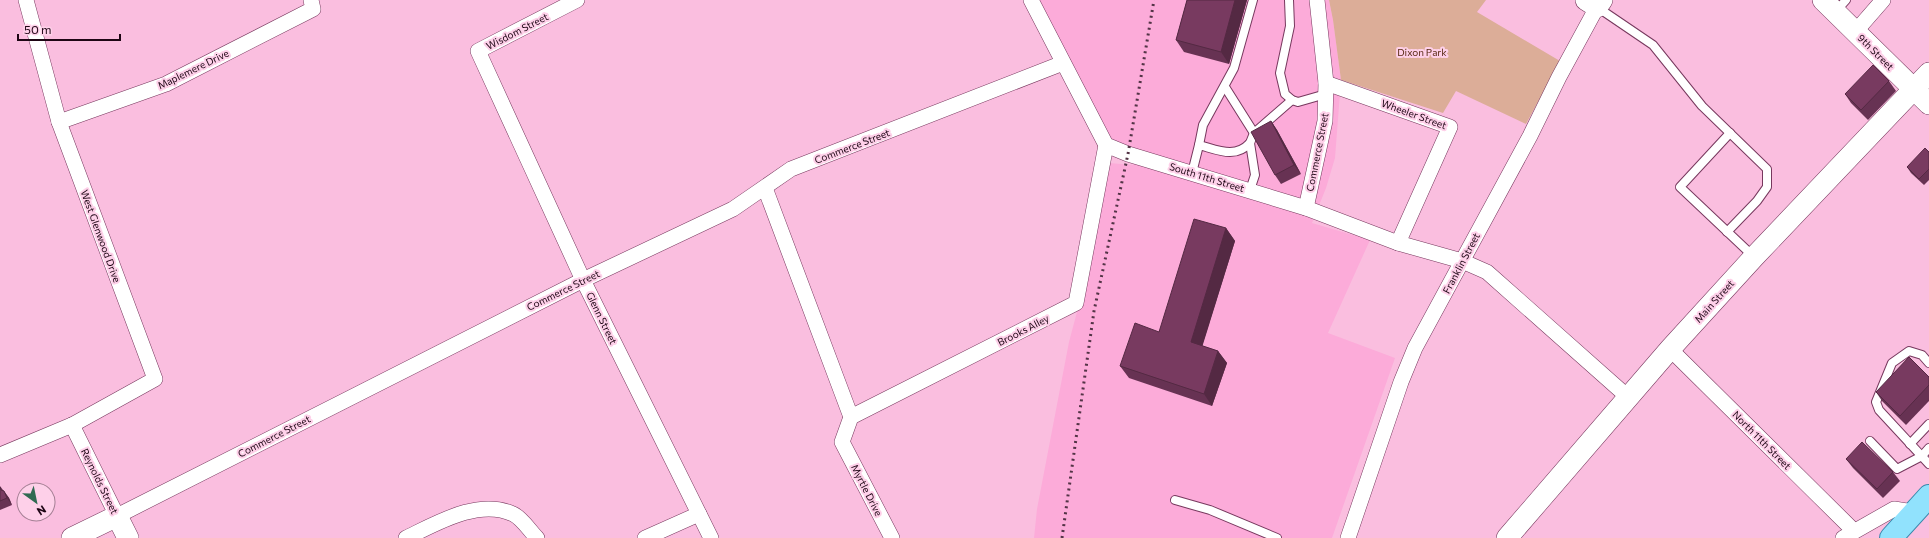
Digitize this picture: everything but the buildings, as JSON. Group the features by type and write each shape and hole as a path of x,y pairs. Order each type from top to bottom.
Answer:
{"main road":[{"path":"1891,538 1929,496"}],"street":[{"name":"West Glenwood Drive","path":"26,0 59,122 154,379 72,424"},
{"name":"Maplemere Drive","path":"59,122 166,84 314,9 312,0"},
{"name":"Wisdom Street","path":"478,51 577,0"},
{"path":"1031,0 1106,145"},
{"name":"Commerce Street","path":"1306,208 1325,121 1326,88 1317,0"},
{"path":"1856,31 1883,0"},
{"name":"Franklin Street","path":"1348,538 1402,382 1416,348 1530,136 1595,2"},
{"name":"9th Street","path":"1835,4 1856,31 1929,104"},
{"name":"Glenn Street","path":"478,51 583,280 711,538"},
{"name":"Commerce Street","path":"72,538 583,280 734,209 791,169 1063,63"},
{"name":"Main Street","path":"1507,538 1670,349 1754,257 1929,73"},
{"name":"Wheeler Street","path":"1326,88 1450,127 1398,243"},
{"name":"South 11th Street","path":"1106,145 1128,154 1306,208 1398,243 1462,260"},
{"name":"Brooks Alley","path":"851,417 1076,303 1106,145"},
{"path":"765,188 851,417"},
{"path":"1462,260 1487,272 1629,398"},
{"name":"North 11th Street","path":"1670,349 1848,534"},
{"name":"Myrtle Drive","path":"851,417 842,442 892,538"},
{"path":"0,455 72,424"},
{"name":"Reynolds Street","path":"72,424 128,538"},
{"path":"406,538 438,523 479,508 498,509 515,514 537,538"},
{"path":"1848,534 1894,509 1913,512"},
{"path":"645,538 699,514"}],"lane":[{"path":"1192,173 1202,125 1212,105 1225,87 1234,68 1253,0"},
{"path":"1289,0 1290,26 1280,73 1285,94 1292,100 1298,102 1326,88"},
{"path":"1595,2 1653,45 1702,106 1767,169 1767,187 1757,201 1727,232"},
{"path":"1225,87 1254,134"},
{"path":"1199,145 1230,153 1244,150 1250,143 1254,134 1292,100"},
{"path":"1730,133 1680,187 1754,257"},
{"path":"1250,143 1255,175 1250,190"},
{"path":"1929,362 1922,355 1909,351 1892,363 1876,402 1879,410 1929,464"},
{"path":"1910,444 1929,424"},
{"path":"1870,441 1896,469 1922,456 1929,448"},
{"path":"1175,500 1210,510 1277,538"}],"shaded area":[{"path":"1036,0 1329,0 1341,80 1335,158 1326,188 1312,223 1370,240 1328,333 1395,358 1332,538 1034,538 1037,509 1069,342 1086,278 1109,163 1133,165 1136,151 1111,140"}],"green space":[{"name":"Dixon Park","path":"1329,0 1486,0 1477,12 1560,61 1526,124 1456,91 1443,113 1341,80"}],"railway":[{"path":"1062,538 1094,311 1128,154 1154,0"}]}
